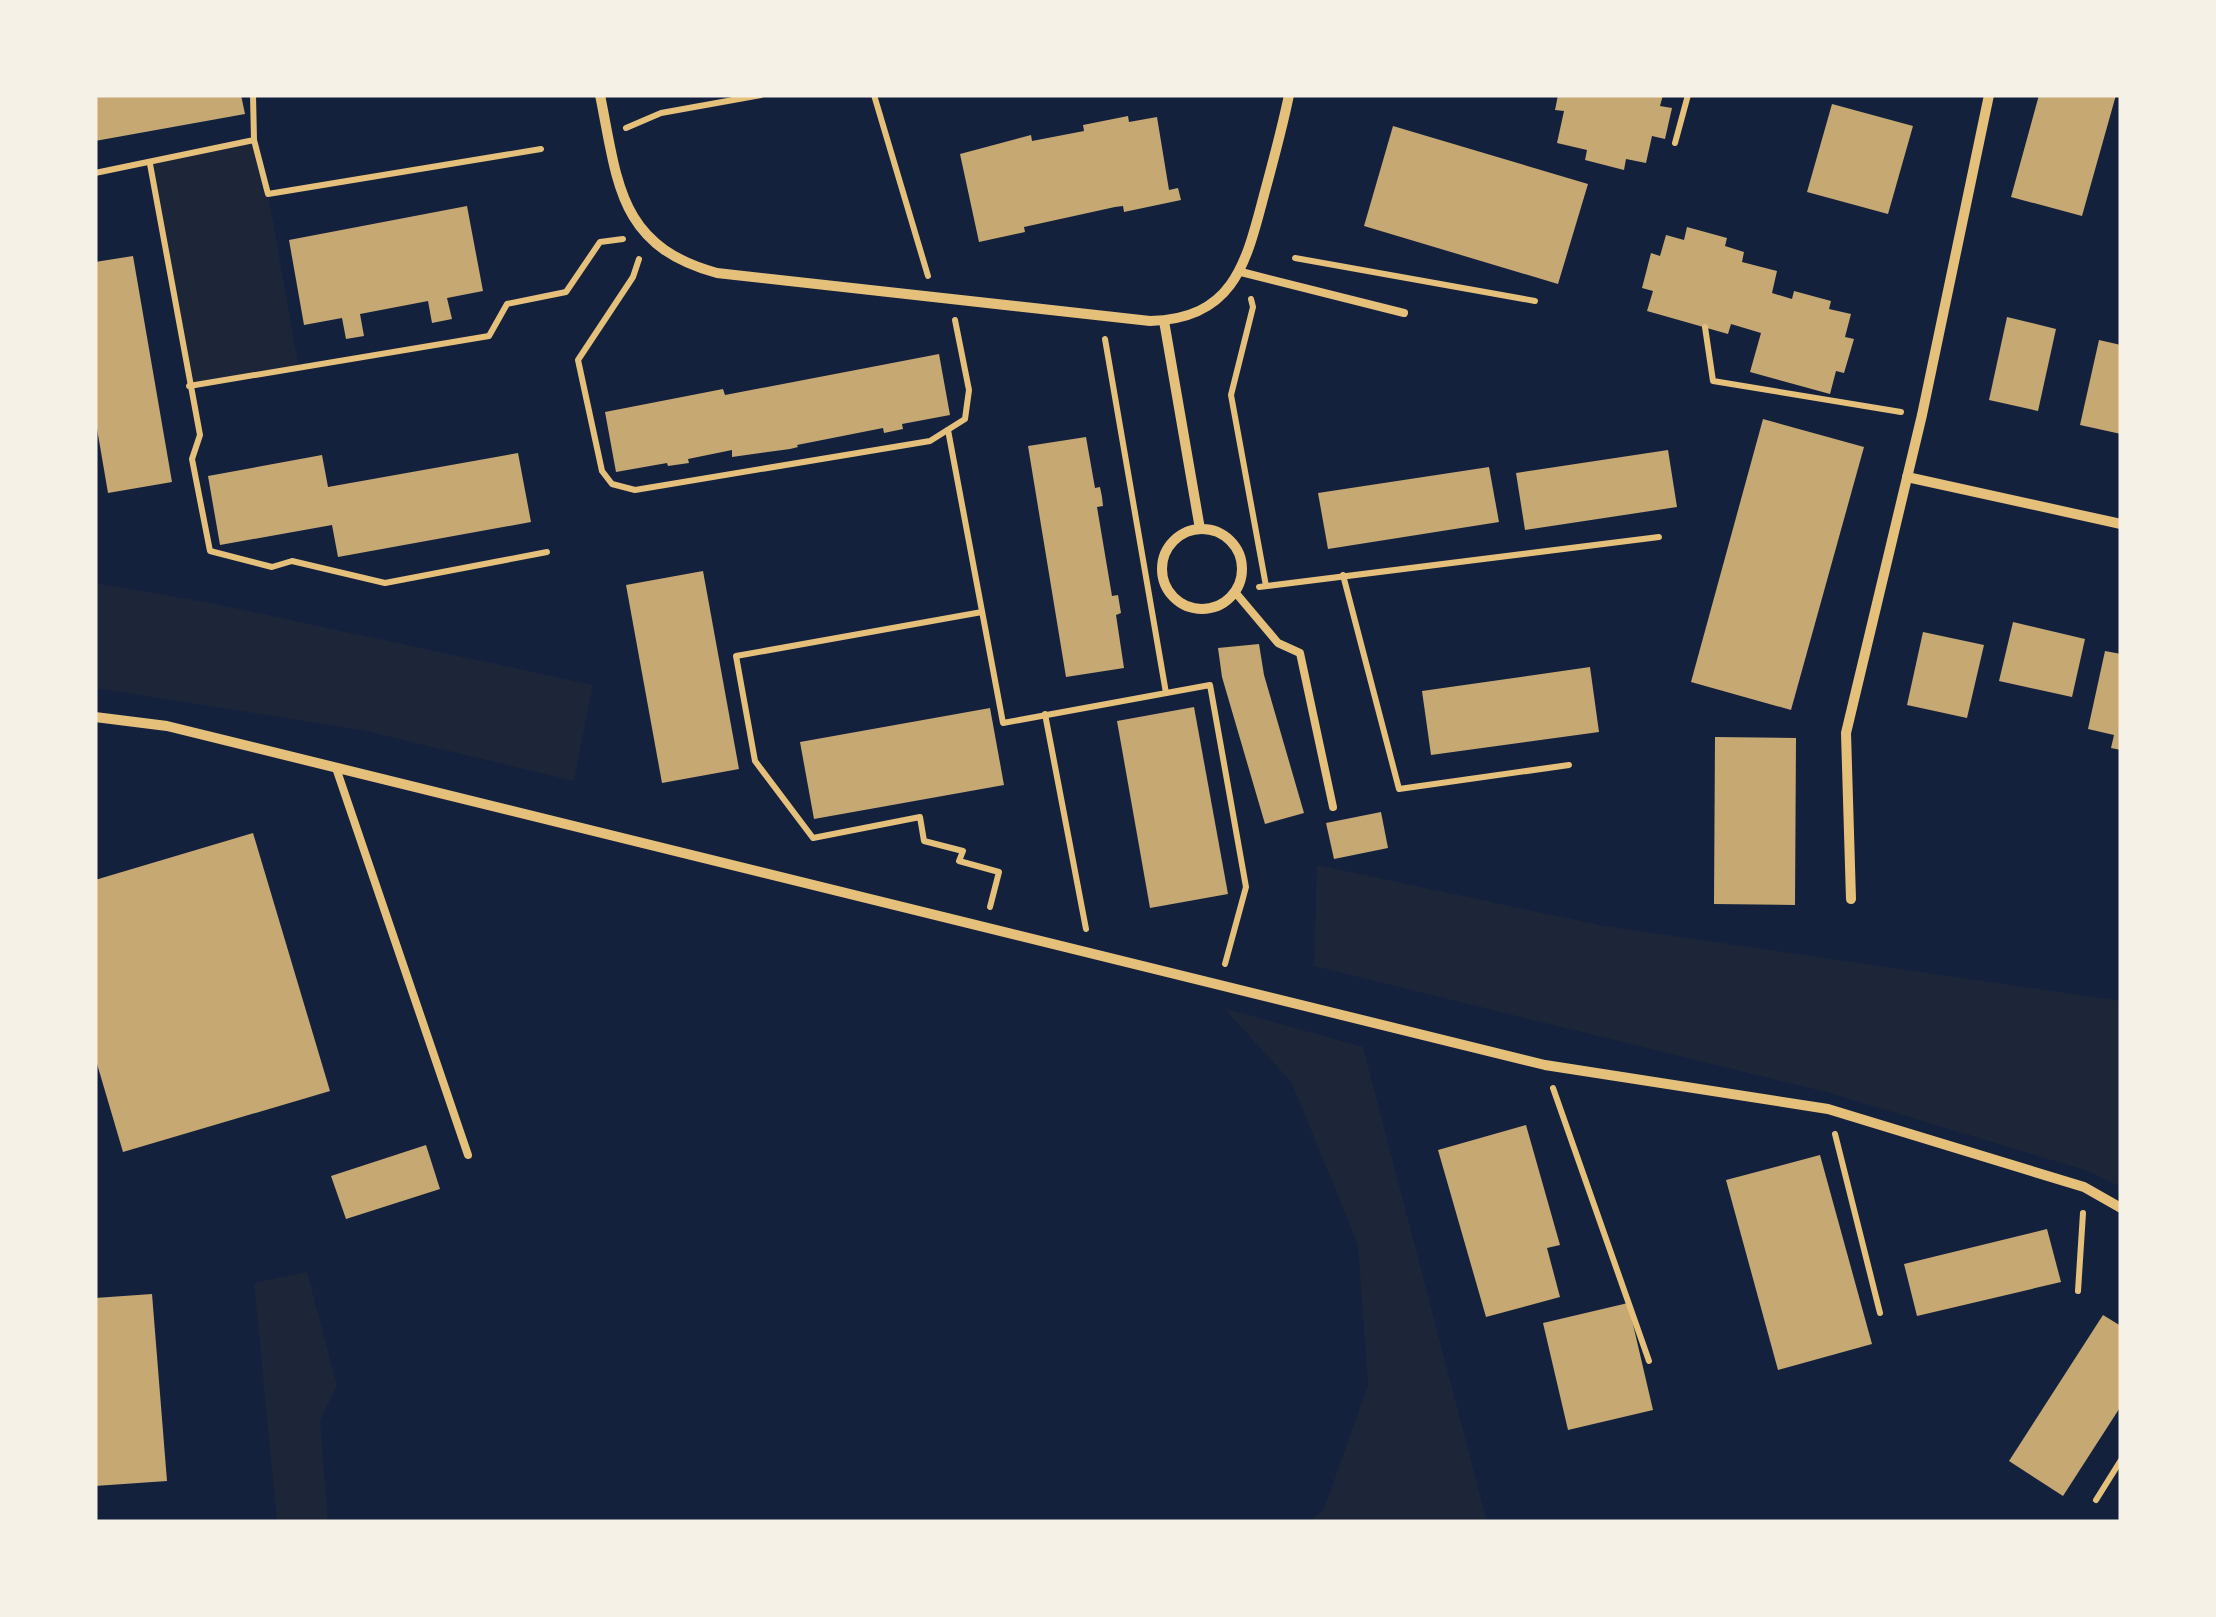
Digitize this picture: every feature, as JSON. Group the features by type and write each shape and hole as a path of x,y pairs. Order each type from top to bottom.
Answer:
{"street":[{"path":"600,95 624,196 646,237 677,259 717,273 1164,321 1206,308 1241,272 1289,95"},
{"path":"1851,899 1846,733 1922,416 1988,95"},
{"path":"1164,321 1200,528"},
{"path":"1907,477 2121,524"},
{"path":"1200,528 1228,538 1242,564 1234,592 1226,601 1203,609 1178,601 1168,591 1162,564 1166,550 1175,539 1200,528"},
{"path":"95,717 167,726 1545,1065 1828,1110 2084,1187 2121,1208"}],"lane":[{"path":"1241,272 1404,313"},
{"path":"1234,592 1278,643 1300,653 1333,807"},
{"path":"336,768 468,1155"}],"path":[{"path":"253,95 254,140 268,194 541,149"},
{"path":"608,136 661,113 760,95"},
{"path":"874,95 935,298"},
{"path":"1675,143 1688,95"},
{"path":"95,173 254,140"},
{"path":"150,164 200,435 192,458 210,552 272,566 292,561 385,583 547,552"},
{"path":"189,386 489,336 507,304 566,292 600,242 646,237 633,278 578,360 602,471 612,484 636,490 930,441 965,419 969,390 950,300"},
{"path":"1251,246 1295,258 1535,301"},
{"path":"1241,272 1254,307 1230,395 1266,586"},
{"path":"1101,316 1166,692"},
{"path":"1705,327 1713,380 1922,416"},
{"path":"948,430 1003,723 1210,685 1246,887 1219,985"},
{"path":"1234,592 1343,575 1659,538"},
{"path":"1343,575 1399,789 1570,765"},
{"path":"982,612 736,656 755,761 814,838 920,818 924,841 963,851 959,861 999,872 985,926"},
{"path":"1045,714 1090,952"},
{"path":"1545,1065 1649,1360"},
{"path":"1828,1110 1880,1312"},
{"path":"2078,1291 2084,1187"},
{"path":"2096,1500 2121,1460"}],"shaded area":[{"path":"254,140 268,194 299,368 189,386 150,164"},
{"path":"95,583 216,604 593,685 574,781 362,730 95,688"},
{"path":"1317,865 1604,926 2121,1001 2121,1187 2088,1171 1830,1093 1314,966"},
{"path":"1224,1008 1363,1047 1487,1522 1309,1522 1324,1509 1368,1385 1358,1245 1292,1083"},
{"path":"307,1272 337,1386 320,1420 328,1522 277,1522 254,1283"}],"building":[{"path":"95,95 241,95 245,114 95,141"},
{"path":"1558,95 1663,95 1660,106 1672,108 1665,139 1652,136 1646,163 1626,159 1624,170 1585,160 1587,150 1557,143 1564,111 1555,110"},
{"path":"2039,95 2116,95 2082,216 2011,197"},
{"path":"1832,104 1913,126 1888,214 1807,192"},
{"path":"1128,116 1129,122 1157,117 1169,190 1178,188 1181,200 1124,212 1123,206 1115,207 1024,227 1025,232 979,242 960,154 1031,135 1032,141 1084,131 1083,125"},
{"path":"1393,126 1588,184 1558,284 1364,226"},
{"path":"467,206 483,291 447,298 452,319 432,323 428,301 360,314 364,336 346,339 342,318 304,325 289,240"},
{"path":"1687,227 1727,238 1725,246 1744,252 1742,262 1777,271 1772,293 1792,299 1794,291 1831,301 1829,309 1851,314 1845,337 1854,339 1844,373 1836,371 1830,394 1750,372 1761,333 1731,324 1728,334 1647,311 1653,291 1642,288 1651,253 1660,256 1666,235 1684,240"},
{"path":"133,256 172,482 108,493 95,417 95,262"},
{"path":"2007,317 2056,329 2038,411 1989,400"},
{"path":"2099,340 2121,345 2121,434 2080,425"},
{"path":"939,354 950,415 902,424 903,429 884,433 883,428 790,449 732,457 732,450 688,459 689,463 616,472 605,412 723,389 725,395"},
{"path":"1763,419 1864,447 1791,710 1691,682"},
{"path":"1086,437 1095,488 1100,487 1102,497 1103,506 1097,507 1112,596 1118,595 1121,613 1116,615 1124,668 1066,677 1028,446"},
{"path":"1668,450 1677,507 1525,530 1516,473"},
{"path":"518,453 531,522 338,557 332,525 220,545 208,476 322,455 328,487"},
{"path":"1489,467 1499,522 1328,549 1318,493"},
{"path":"703,571 739,769 662,783 626,585"},
{"path":"2013,622 2085,639 2072,697 1999,681"},
{"path":"1923,632 1984,645 1967,718 1907,705"},
{"path":"1259,644 1264,675 1304,813 1265,824 1222,677 1218,648"},
{"path":"2105,651 2121,654 2121,750 2111,748 2114,735 2088,729"},
{"path":"1590,667 1599,732 1431,755 1422,691"},
{"path":"1194,707 1228,894 1150,908 1117,721"},
{"path":"990,708 1004,785 814,819 800,742"},
{"path":"1715,737 1796,738 1795,905 1714,904"},
{"path":"1381,812 1388,848 1334,859 1326,823"},
{"path":"253,833 330,1091 123,1152 95,1057 95,880"},
{"path":"1526,1125 1560,1245 1547,1248 1560,1297 1486,1317 1438,1150"},
{"path":"426,1145 440,1189 346,1219 331,1176"},
{"path":"1820,1155 1872,1344 1778,1370 1726,1180"},
{"path":"2047,1229 2061,1282 1917,1316 1904,1264"},
{"path":"152,1294 167,1481 95,1486 95,1298"},
{"path":"1628,1303 1653,1410 1568,1430 1543,1323"},
{"path":"2103,1315 2121,1326 2121,1406 2063,1496 2009,1461"}]}
